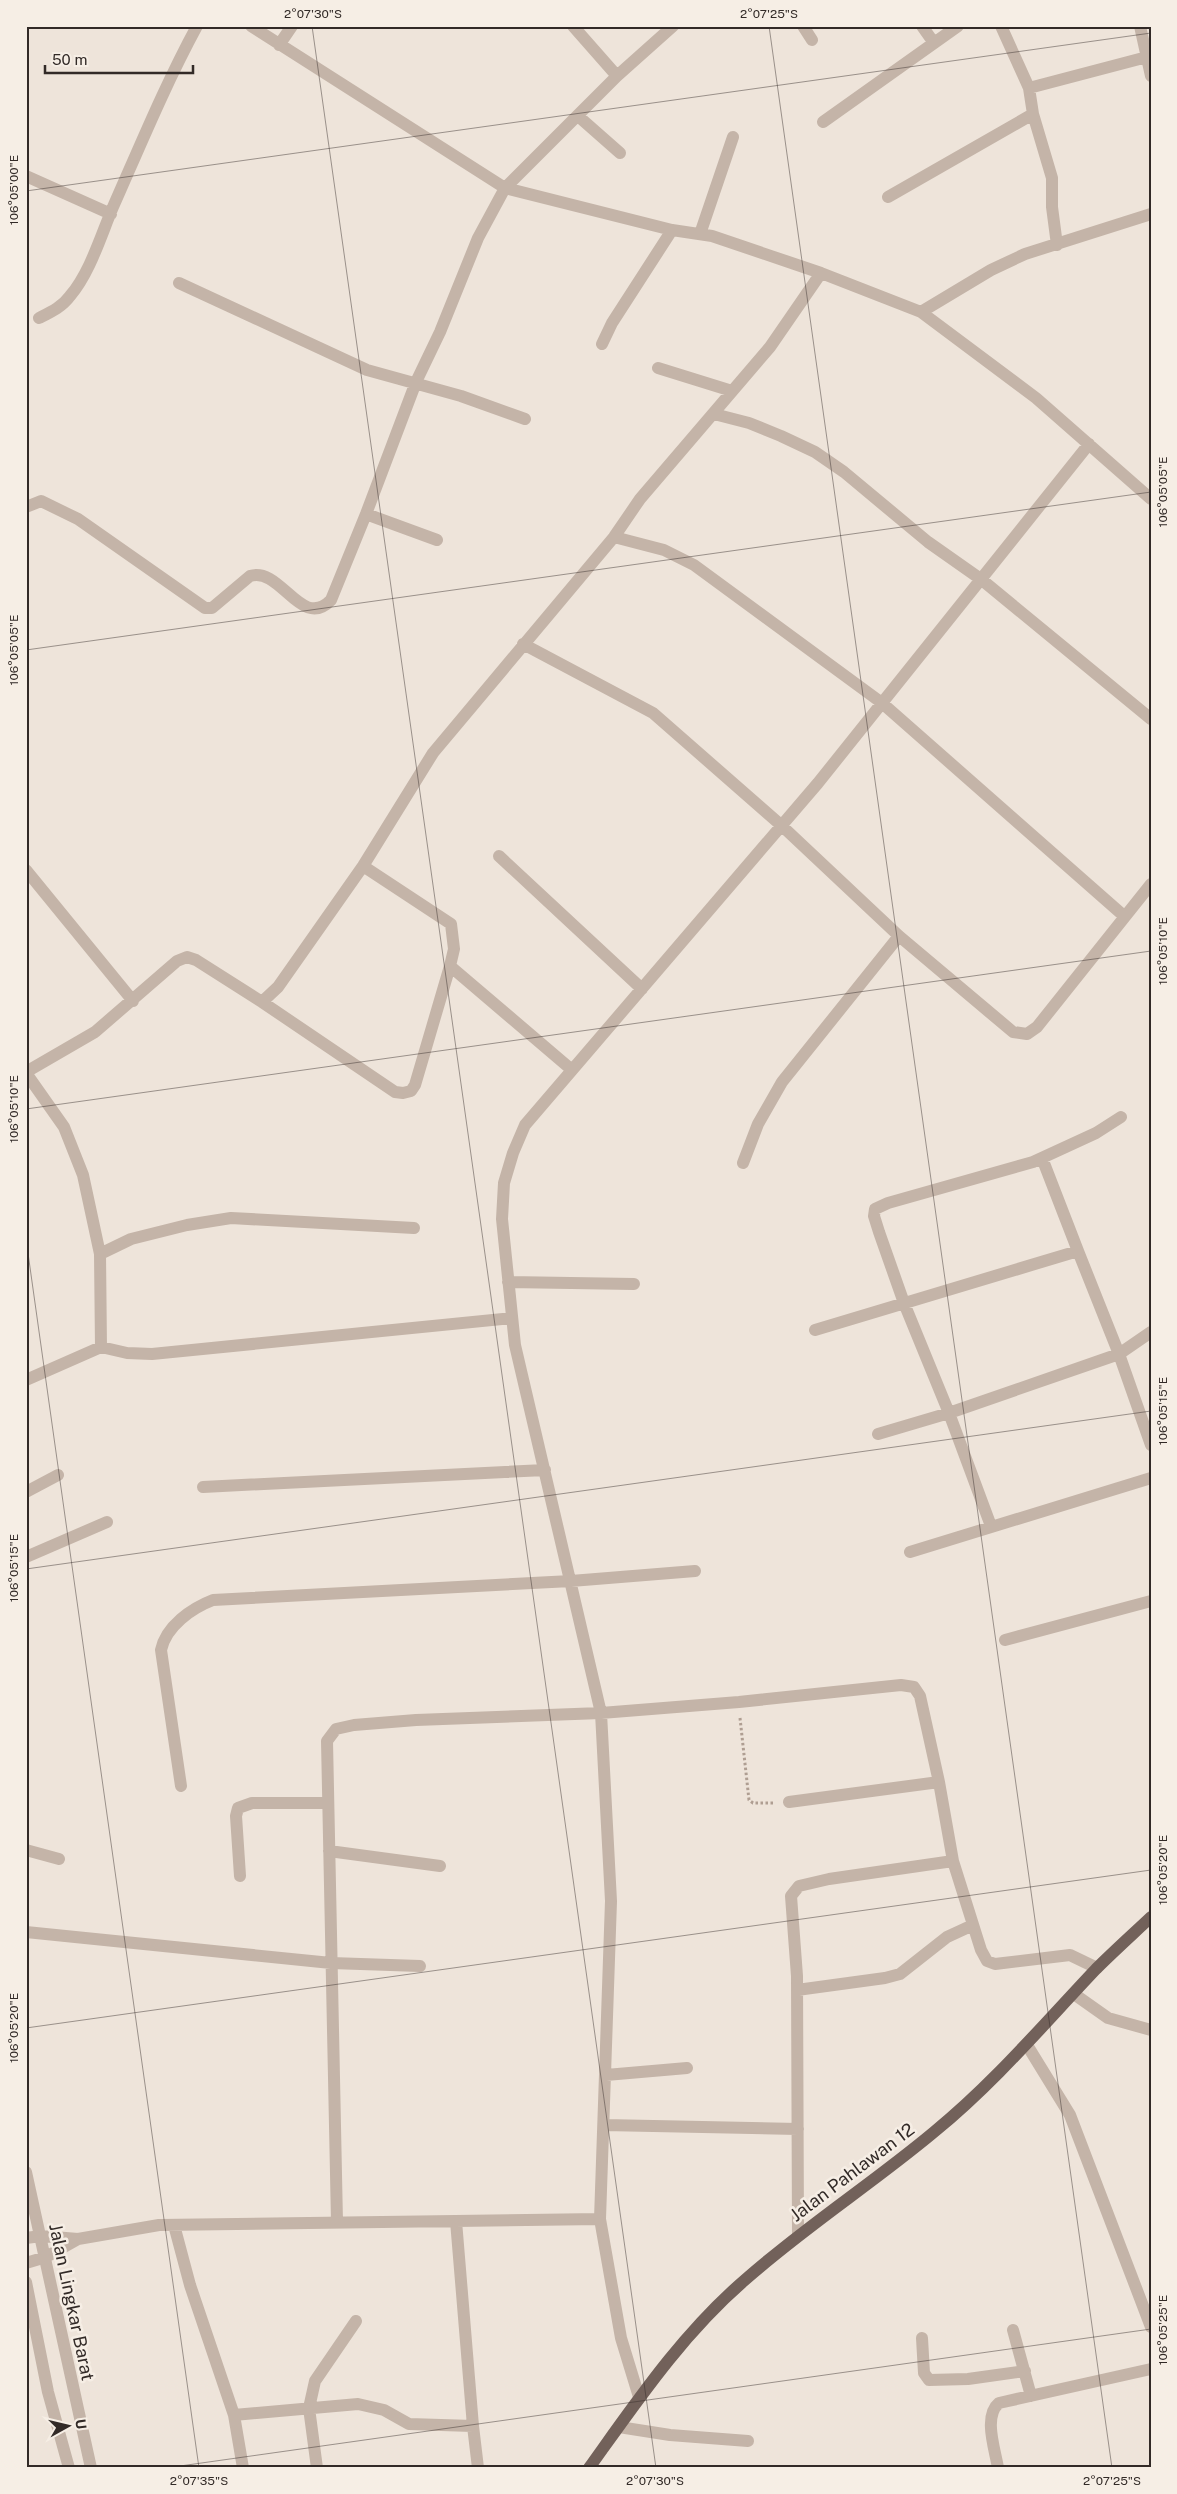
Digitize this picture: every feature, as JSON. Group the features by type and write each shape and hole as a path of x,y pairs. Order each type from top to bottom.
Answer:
{"main road":[{"name":"Jalan Pahlawan 12","path":"589,2468 639,2397 685,2340 744,2280 798,2235 934,2132 1027,2045 1098,1968 1151,1917"}],"street":[{"path":"39,318 59,308 71,296 102,240 110,214 177,64 197,26"},
{"path":"251,26 505,188 672,230 712,236 821,273 921,312 1036,398 1151,499"},
{"path":"279,45 292,26"},
{"path":"573,26 617,76"},
{"path":"26,508 40,501 78,519 208,608 214,606 255,574 272,579 299,604 307,608 325,605 330,600 366,514 416,382 440,332 478,238 505,188 617,76 673,26"},
{"path":"804,26 812,40"},
{"path":"922,26 934,43"},
{"path":"823,122 958,26"},
{"path":"1000,26 1029,88 1033,114 1052,178 1052,207 1057,245"},
{"path":"1140,26 1151,76"},
{"path":"1029,88 1147,57"},
{"path":"888,197 1033,114"},
{"path":"578,116 620,153"},
{"path":"700,234 733,137"},
{"path":"26,176 110,214"},
{"path":"921,312 991,270 1024,254 1151,214"},
{"path":"602,344 612,323 672,230"},
{"path":"262,1002 278,987 363,866 432,752 614,537 640,500 770,347 821,273"},
{"path":"180,283 366,370 416,382 525,419"},
{"path":"658,368 732,391"},
{"path":"714,414 749,423 815,452 868,489 928,542 982,580 1151,719"},
{"path":"639,2397 622,2338 600,2219 611,1902 601,1713 515,1345 502,1219 504,1183 512,1153 525,1125 782,826 982,580 1089,444"},
{"path":"366,514 437,540"},
{"path":"614,537 664,550 694,565 882,703 1124,916"},
{"path":"523,644 653,713 782,826 899,936 1013,1032 1027,1034 1038,1027 1151,884"},
{"path":"499,856 642,989"},
{"path":"101,1347 100,1254 83,1175 64,1126 26,1073 95,1032 177,961 187,957 196,960 262,1002 395,1092 411,1091 450,966 454,949 451,924 363,866"},
{"path":"26,870 133,1001"},
{"path":"743,1163 758,1124 782,1082 899,936"},
{"path":"450,966 572,1070"},
{"path":"991,1526 949,1413 904,1303 876,1224 875,1209 888,1203 1032,1162 1096,1133 1121,1117"},
{"path":"1042,1158 1119,1354 1151,1445"},
{"path":"100,1254 140,1237 187,1225 231,1218 414,1228"},
{"path":"815,1330 1078,1251"},
{"path":"508,1282 634,1284"},
{"path":"26,1380 101,1347 127,1354 152,1354 512,1318"},
{"path":"878,1434 949,1413 1119,1354 1151,1332"},
{"path":"203,1487 545,1470"},
{"path":"26,1492 58,1475"},
{"path":"910,1552 1151,1478"},
{"path":"26,1557 107,1522"},
{"path":"181,1786 161,1650 163,1642 173,1628 198,1605 213,1600 571,1582 694,1571"},
{"path":"1005,1640 1151,1601"},
{"path":"336,2222 326,1741 336,1729 354,1725 407,1721 601,1713 739,1702 901,1685 914,1687 920,1696 939,1782 953,1861 973,1926 987,1960 995,1964 1070,1956 1098,1968"},
{"path":"789,1802 939,1782"},
{"path":"240,1876 236,1816 238,1808 252,1803 328,1803"},
{"path":"26,1850 59,1859"},
{"path":"329,1851 440,1866"},
{"path":"798,2235 797,1990 790,1900 795,1888 829,1879 953,1861"},
{"path":"797,1990 893,1977 900,1974 947,1937 973,1926"},
{"path":"26,1932 331,1963 420,1966"},
{"path":"1074,1994 1108,2018 1151,2030"},
{"path":"1027,2045 1070,2115 1151,2327"},
{"path":"606,2075 687,2068"},
{"path":"604,2126 798,2129"},
{"name":"Jalan Lingkar Barat","path":"26,2172 91,2468"},
{"path":"26,2238 41,2236 78,2239 159,2225 600,2219"},
{"path":"456,2221 478,2468"},
{"path":"174,2225 190,2285 234,2415 244,2468"},
{"path":"26,2263 46,2258 78,2239"},
{"path":"26,2282 48,2392 69,2468"},
{"path":"317,2468 308,2408 315,2381 356,2321"},
{"path":"1013,2330 1031,2396"},
{"path":"922,2338 924,2373 929,2380 968,2379 1025,2371"},
{"path":"998,2468 991,2413 1000,2403 1151,2369"},
{"path":"234,2415 308,2408 370,2405 384,2410 409,2424 473,2426"},
{"path":"618,2427 670,2435 748,2440"}],"path":[{"path":"739,1702 749,1800 754,1804 789,1802"}]}
